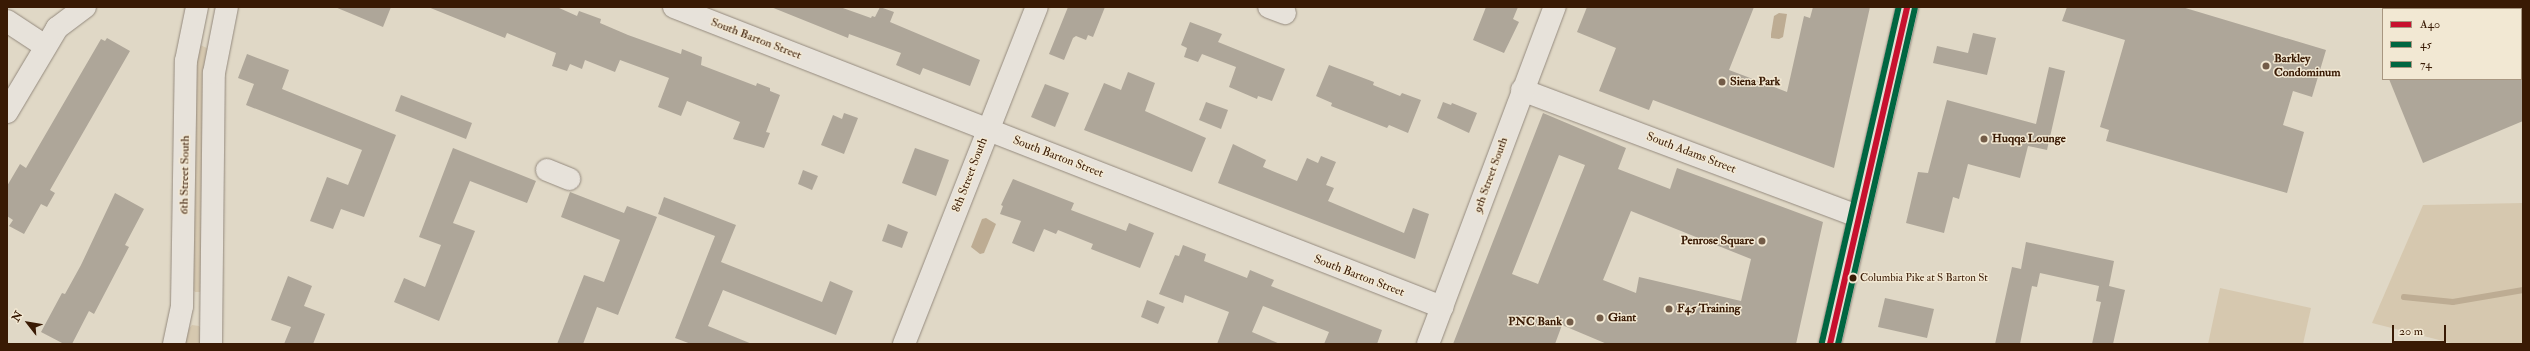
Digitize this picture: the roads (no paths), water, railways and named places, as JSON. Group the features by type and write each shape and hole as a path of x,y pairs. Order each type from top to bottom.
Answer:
{"main road":[{"path":"1830,344 1907,7"}],"street":[{"path":"7,112 57,28 85,7"},
{"name":"6th Street South","path":"174,344 182,306 186,60 197,7"},
{"path":"210,344 214,73 227,7"},
{"name":"South Barton Street","path":"674,7 1442,307"},
{"name":"8th Street South","path":"904,344 1037,7"},
{"name":"9th Street South","path":"1428,344 1522,90 1555,7"},
{"path":"7,21 46,46"},
{"name":"South Adams Street","path":"1522,90 1859,217"},
{"path":"547,170 569,179"},
{"path":"182,306 211,308"}],"waterway":[{"path":"2404,297 2453,302 2523,290"}],"place":[{"name":"Barkley Condominum","path":"2266,66"},
{"name":"Siena Park","path":"1722,82"},
{"name":"Huqqa Lounge","path":"1984,139"},
{"name":"Penrose Square","path":"1762,241"},
{"name":"Columbia Pike at S Barton St","path":"1853,278"},
{"name":"F45 Training","path":"1669,309"},
{"name":"Giant","path":"1600,318"},
{"name":"PNC Bank","path":"1570,322"}]}
